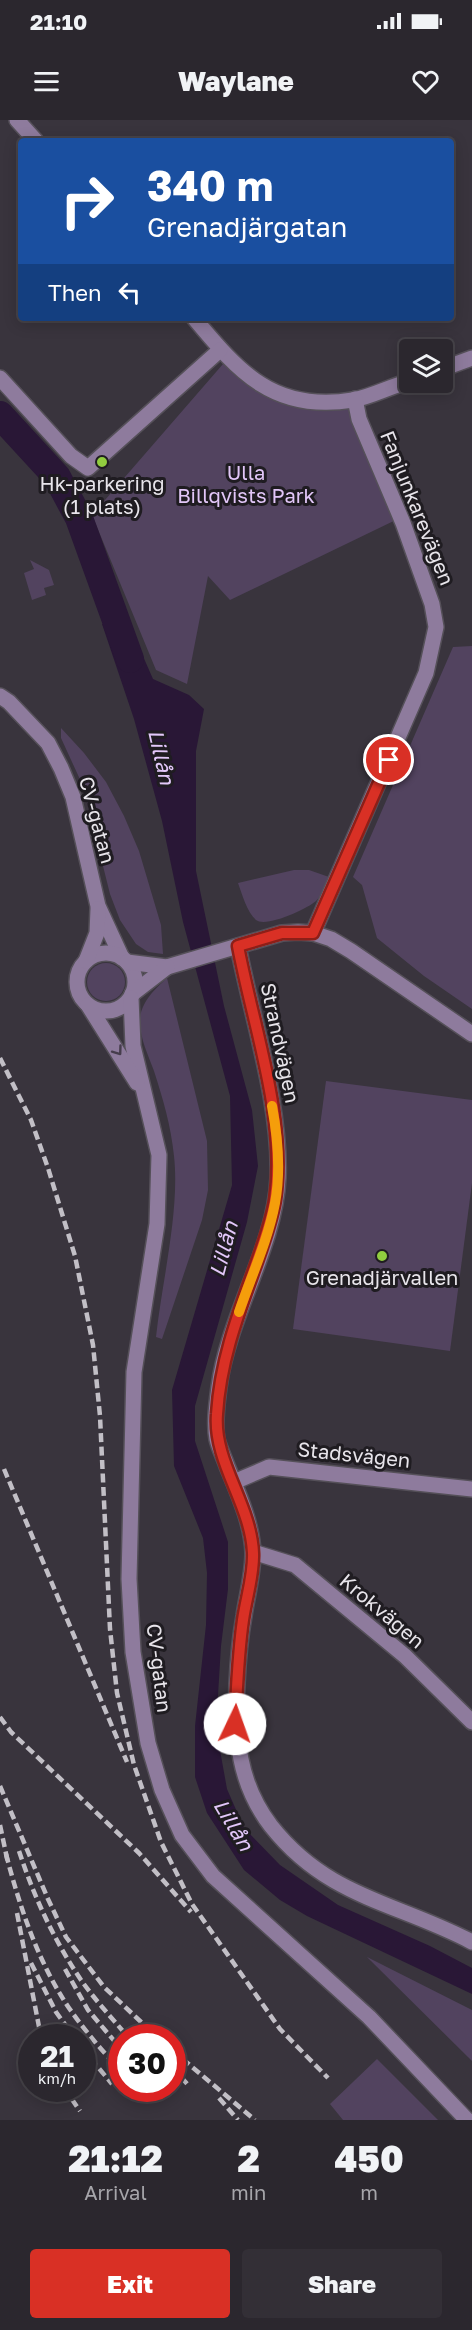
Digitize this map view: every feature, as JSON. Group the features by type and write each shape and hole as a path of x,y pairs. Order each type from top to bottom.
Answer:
{"street":[{"path":"17,120 33,138"},
{"path":"196,321 236,366 252,379 288,397 312,401 355,399 399,385"},
{"path":"0,378 71,456 88,468 220,350"},
{"path":"453,365 472,358"},
{"name":"Fanjunkarevägen","path":"313,933 426,673 436,627 424,576 359,419 355,399"},
{"name":"CV-gatan","path":"0,696 9,702 48,743 61,768 73,797 98,906 124,960"},
{"name":"CV-gatan","path":"86,961 97,933 98,906"},
{"path":"167,967 124,960 104,953 86,961 80,970 77,981 79,992 88,1005 100,1011 114,1010 121,1007 167,967 282,933 313,933 331,939 351,951 472,1034"},
{"name":"Strandvägen","path":"238,946 275,1121 278,1178 275,1203 267,1232 228,1344 219,1386 217,1439 247,1519 253,1552 239,1658 235,1724 242,1768 259,1808 303,1860 343,1887 414,1915 472,1942"},
{"path":"124,960 134,974 134,988 131,996"},
{"name":"CV-gatan","path":"131,996 133,1046 159,1155 157,1224 134,1372 129,1580 140,1701 148,1743 162,1790 182,1835 213,1876 360,2009 467,2120"},
{"name":"CV-gatan","path":"88,1005 106,1036 121,1054 146,1098"},
{"name":"Stadsvägen","path":"234,1482 269,1467 472,1488"},
{"name":"Krokvägen","path":"253,1552 295,1565 405,1656 472,1722"}],"green space":[{"name":"Ulla Billqvists Park","path":"223,364 286,396 355,408 404,516 230,600 208,576 187,684 156,670 92,515"},
{"path":"30,560 49,570 54,585 44,588 46,595 32,600 24,573 34,569"},
{"path":"472,646 472,1009 424,976 377,938 362,885 353,877 453,647"},
{"path":"61,728 106,782 124,816 139,851 161,925 163,954 148,952 136,944 120,920 110,894 83,786 61,738"},
{"path":"294,870 309,870 329,877 321,896 296,913 268,922 256,920 247,908 238,883"},
{"path":"106,963 119,969 125,982 119,995 106,1001 93,995 87,982 93,969"},
{"path":"167,978 207,1141 208,1190 202,1220 162,1339 156,1337 173,1223 174,1156 166,1113 142,1039 140,1018 146,1001"},
{"name":"Grenadjärvallen","path":"326,1081 472,1100 472,1183 450,1351 293,1329"},
{"path":"367,1957 472,2010 472,2061"},
{"path":"377,2059 438,2120 343,2120 330,2104"}],"water":[{"path":"118,623 132,646 142,654 153,679 189,695 204,709 196,751 196,871 224,1006 252,1110 258,1166 247,1222 195,1406 195,1441 228,1542 228,1589 221,1646 216,1728 227,1789 244,1828 280,1865 338,1905 430,1946 472,1968 472,1994 307,1916 280,1900 244,1870 207,1813 195,1777 195,1726 206,1625 207,1573 203,1538 174,1466 172,1390 232,1185 230,1096 183,922 162,821 134,719 102,624"}],"waterway":[{"name":"Lillån","path":"0,415 57,477 79,518 130,659"}],"railway":[{"path":"0,1058 31,1120 48,1168 75,1256 93,1345 100,1416 110,1629 117,1693 134,1765 161,1842 192,1904 280,2029 328,2078"},
{"path":"4,1469 127,1762"},
{"path":"0,1717 11,1732 139,1853 191,1912"},
{"path":"0,1786 66,1937 104,1987 143,2024"},
{"path":"0,1825 8,1863"},
{"path":"19,1851 53,1934 86,1987 117,2024"},
{"path":"6,1854 24,1914 48,1972 75,2017 108,2056"},
{"path":"17,1913 38,2024"},
{"path":"31,1963 65,2024"},
{"path":"65,1969 88,2010 108,2034"},
{"path":"186,2062 255,2120"},
{"path":"96,2065 108,2079"},
{"path":"186,2083 189,2086"},
{"path":"219,2098 238,2120"},
{"path":"74,2102 80,2111"}],"slow traffic":[{"path":"239,1312 275,1203 278,1178 272,1106"}],"place":[{"name":"Hk-parkering (1 plats)","path":"102,462"},
{"name":"Grenadjärvallen","path":"382,1256"}],"route":[{"path":"235,1724 243,1619 253,1552 242,1502 217,1439 216,1416 219,1386 228,1344 267,1232 275,1203 278,1178 275,1121 238,946 282,933 313,933 389,760"}]}
